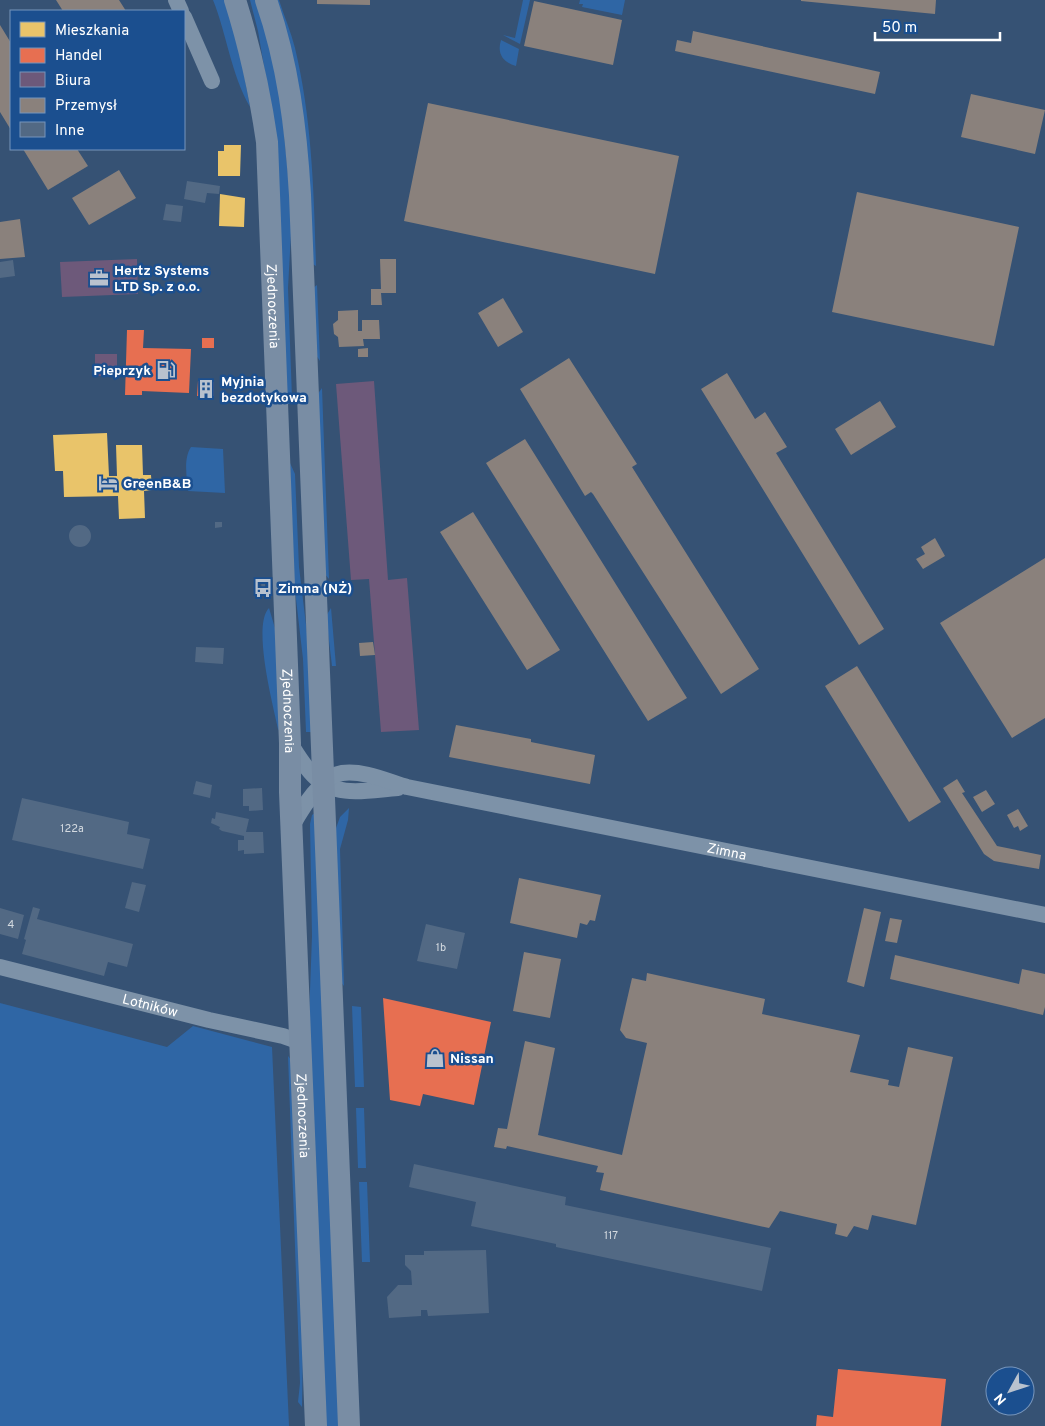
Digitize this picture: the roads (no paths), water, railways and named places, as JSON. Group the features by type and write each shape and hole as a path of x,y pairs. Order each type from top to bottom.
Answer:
{"main road":[{"name":"Zjednoczenia","path":"235,0 259,90 267,142 290,743 291,826 316,1426"},
{"path":"266,0 277,34 288,83 296,135 303,257 349,1426"}],"street":[{"path":"185,19 212,81"},
{"path":"290,743 308,770 323,784"},
{"name":"Zimna","path":"291,826 305,803 323,784 334,775 353,773 407,787 1045,915"},
{"name":"Lotników","path":"0,967 209,1020 283,1036 300,1042"}],"place":[{"name":"Hertz Systems LTD Sp. z o.o.","path":"99,278"},
{"name":"Pieprzyk","path":"166,370"},
{"name":"Myjnia bezdotykowa","path":"206,389"},
{"name":"GreenB&B","path":"108,483"},
{"name":"Zimna (NŻ)","path":"263,588"},
{"name":"Nissan","path":"435,1058"}]}
